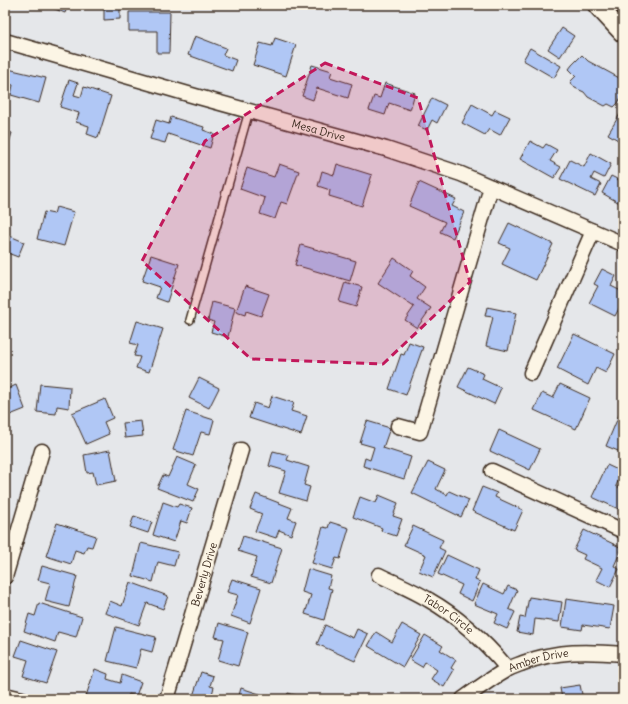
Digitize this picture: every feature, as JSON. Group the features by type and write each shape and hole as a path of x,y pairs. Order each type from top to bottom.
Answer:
{"street":[{"path":"597,5 623,33"},
{"name":"Mesa Drive","path":"5,41 386,149 461,174 623,244"},
{"path":"398,426 420,432 491,187"},
{"path":"531,373 593,231"},
{"name":"Beverly Drive","path":"167,699 241,450"},
{"path":"5,577 42,451"},
{"path":"492,471 623,531"},
{"name":"Tabor Circle","path":"379,575 417,593 444,609 485,643 508,669"},
{"name":"Amber Drive","path":"463,699 508,669 532,659 552,654 589,651 623,654"},
{"path":"5,695 22,699"}],"lane":[{"path":"190,320 249,111"}],"highlighted area":[{"path":"325,63 418,98 470,282 383,364 251,359 142,261 205,141"}],"building":[{"path":"45,5 68,5 65,13"},
{"path":"104,5 120,5 120,19 104,20"},
{"path":"129,12 170,12 169,53 157,53 157,31 129,31"},
{"path":"562,28 574,36 560,57 548,49"},
{"path":"195,36 226,48 223,55 236,60 232,71 188,55"},
{"path":"275,38 296,45 286,76 253,65 260,43 272,46"},
{"path":"530,48 561,66 554,78 523,60"},
{"path":"582,55 588,61 623,80 623,93 618,103 614,107 608,104 605,106 588,97 584,92 575,88 570,82 576,76 569,69"},
{"path":"312,65 332,71 330,77 352,84 348,98 317,88 313,100 302,96"},
{"path":"8,69 46,78 39,103 11,95 13,85 5,83"},
{"path":"69,80 78,83 74,95 81,97 84,87 111,96 98,138 87,134 89,126 76,122 79,113 60,107"},
{"path":"385,83 415,93 410,110 389,103 385,115 369,110 374,96 380,98"},
{"path":"432,98 446,105 437,123 432,120 427,130 418,126"},
{"path":"472,104 492,115 495,110 510,117 500,135 489,129 485,135 462,123"},
{"path":"620,114 623,116 623,143 608,134"},
{"path":"171,117 204,127 203,130 214,134 210,148 168,134 165,143 150,139 156,120 169,124"},
{"path":"5,131 12,133 7,149 5,148"},
{"path":"530,141 543,148 546,144 557,150 550,161 561,167 554,178 520,159"},
{"path":"591,153 611,164 604,178 594,173 591,179 601,184 595,196 560,179 570,160 584,167"},
{"path":"279,164 299,171 287,204 281,202 275,219 260,214 265,198 240,189 247,168 274,177"},
{"path":"337,164 372,175 362,206 329,196 330,190 318,186 322,171 334,175"},
{"path":"611,176 623,182 623,205 602,193"},
{"path":"419,182 456,199 452,206 464,212 453,238 440,232 445,222 409,206"},
{"path":"56,207 74,212 64,246 37,239 44,212 54,214"},
{"path":"509,223 553,244 536,280 502,264 510,248 499,243"},
{"path":"10,236 24,242 18,257 5,252"},
{"path":"301,245 356,261 350,281 295,265"},
{"path":"151,255 179,264 167,302 156,298 160,287 142,281"},
{"path":"394,258 413,271 410,276 425,287 417,299 431,308 417,328 405,320 414,307 378,283"},
{"path":"602,269 616,276 611,286 623,292 623,301 615,316 589,303 598,286 594,284"},
{"path":"345,282 362,287 356,307 339,302"},
{"path":"245,286 269,294 261,316 246,311 245,315 236,312"},
{"path":"212,302 235,308 228,337 211,332 214,322 208,320"},
{"path":"487,307 516,313 508,351 486,346 493,317 485,316"},
{"path":"137,321 163,329 149,372 136,368 140,357 134,356 138,345 130,343"},
{"path":"574,334 615,354 606,373 596,368 588,385 557,369"},
{"path":"409,342 423,347 406,395 389,389 401,354 404,355"},
{"path":"468,367 484,374 482,379 501,388 494,404 458,387"},
{"path":"199,378 219,388 209,408 189,398"},
{"path":"40,384 70,387 69,408 57,406 56,414 37,412"},
{"path":"560,384 590,398 576,429 534,410 542,393 553,398"},
{"path":"16,385 25,409 5,417 5,390"},
{"path":"272,396 294,403 291,411 307,416 301,435 249,418 254,403 268,408"},
{"path":"105,399 113,418 104,422 109,434 86,444 72,413"},
{"path":"186,411 214,420 210,434 201,432 193,456 173,450"},
{"path":"619,415 623,416 623,453 606,446"},
{"path":"141,421 143,436 125,438 123,423"},
{"path":"367,421 390,428 383,448 411,457 404,479 363,466 365,458 370,460 374,447 360,443"},
{"path":"499,430 540,449 530,470 490,451"},
{"path":"110,450 116,481 96,485 93,472 87,473 84,455"},
{"path":"273,451 289,455 287,460 309,467 304,485 310,487 306,501 279,493 286,471 269,466"},
{"path":"177,457 196,465 188,484 199,489 193,502 157,488 163,475 168,477"},
{"path":"428,462 445,470 436,489 447,495 449,491 469,500 461,517 412,493"},
{"path":"607,465 622,472 616,486 623,489 623,511 592,497"},
{"path":"482,487 497,493 495,497 523,510 514,530 472,511"},
{"path":"256,494 292,508 288,518 296,521 291,535 279,530 276,538 255,531 262,514 250,509"},
{"path":"379,495 398,503 393,516 402,519 396,536 381,531 382,528 353,517 360,497 376,503"},
{"path":"163,502 177,507 179,504 192,508 187,523 181,521 174,542 153,535"},
{"path":"134,516 152,522 148,533 130,527"},
{"path":"330,522 349,528 340,559 336,558 332,569 312,563 323,527 328,528"},
{"path":"57,523 96,536 92,547 87,546 84,553 75,550 71,564 46,556"},
{"path":"413,526 443,540 439,548 445,551 433,577 419,571 426,555 404,545"},
{"path":"584,530 622,548 614,566 619,569 610,587 596,580 602,568 583,559 585,555 574,550"},
{"path":"243,536 282,548 271,583 251,577 257,557 238,551"},
{"path":"141,543 178,552 174,566 158,562 153,582 133,576"},
{"path":"447,555 479,570 475,580 480,582 472,601 458,594 462,585 438,574"},
{"path":"42,566 77,576 69,607 45,601 50,583 38,580"},
{"path":"308,569 331,576 328,588 332,589 324,620 305,614 311,595 302,592"},
{"path":"232,579 261,588 250,623 231,616 238,595 227,592"},
{"path":"130,582 168,596 163,609 147,603 139,625 105,613 110,601 122,606"},
{"path":"483,584 504,594 508,586 517,590 509,609 515,612 507,629 494,623 498,614 474,604"},
{"path":"529,597 562,602 559,622 535,619 533,635 517,632 520,617 525,618"},
{"path":"566,599 614,606 610,629 583,625 582,630 562,627"},
{"path":"39,603 82,617 76,637 58,632 55,642 24,631 29,614 35,616"},
{"path":"219,623 248,632 238,666 218,660 224,639 215,637"},
{"path":"402,624 421,635 403,667 368,646 376,632 392,642"},
{"path":"325,625 353,638 357,629 368,634 355,661 317,644"},
{"path":"116,627 156,637 152,652 141,649 136,668 107,661"},
{"path":"425,635 443,646 440,650 456,660 451,668 454,670 444,687 431,679 437,670 425,662 422,667 410,660"},
{"path":"21,640 57,652 46,683 23,676 28,660 15,656"},
{"path":"95,669 108,674 107,679 120,683 122,675 141,682 136,696 129,694 127,699 94,699 86,696"},
{"path":"201,672 213,676 210,686 214,687 211,698 213,699 192,699"},
{"path":"580,685 583,699 562,699 560,688"},
{"path":"241,688 275,699 238,699"},
{"path":"288,693 308,699 286,699"}]}
